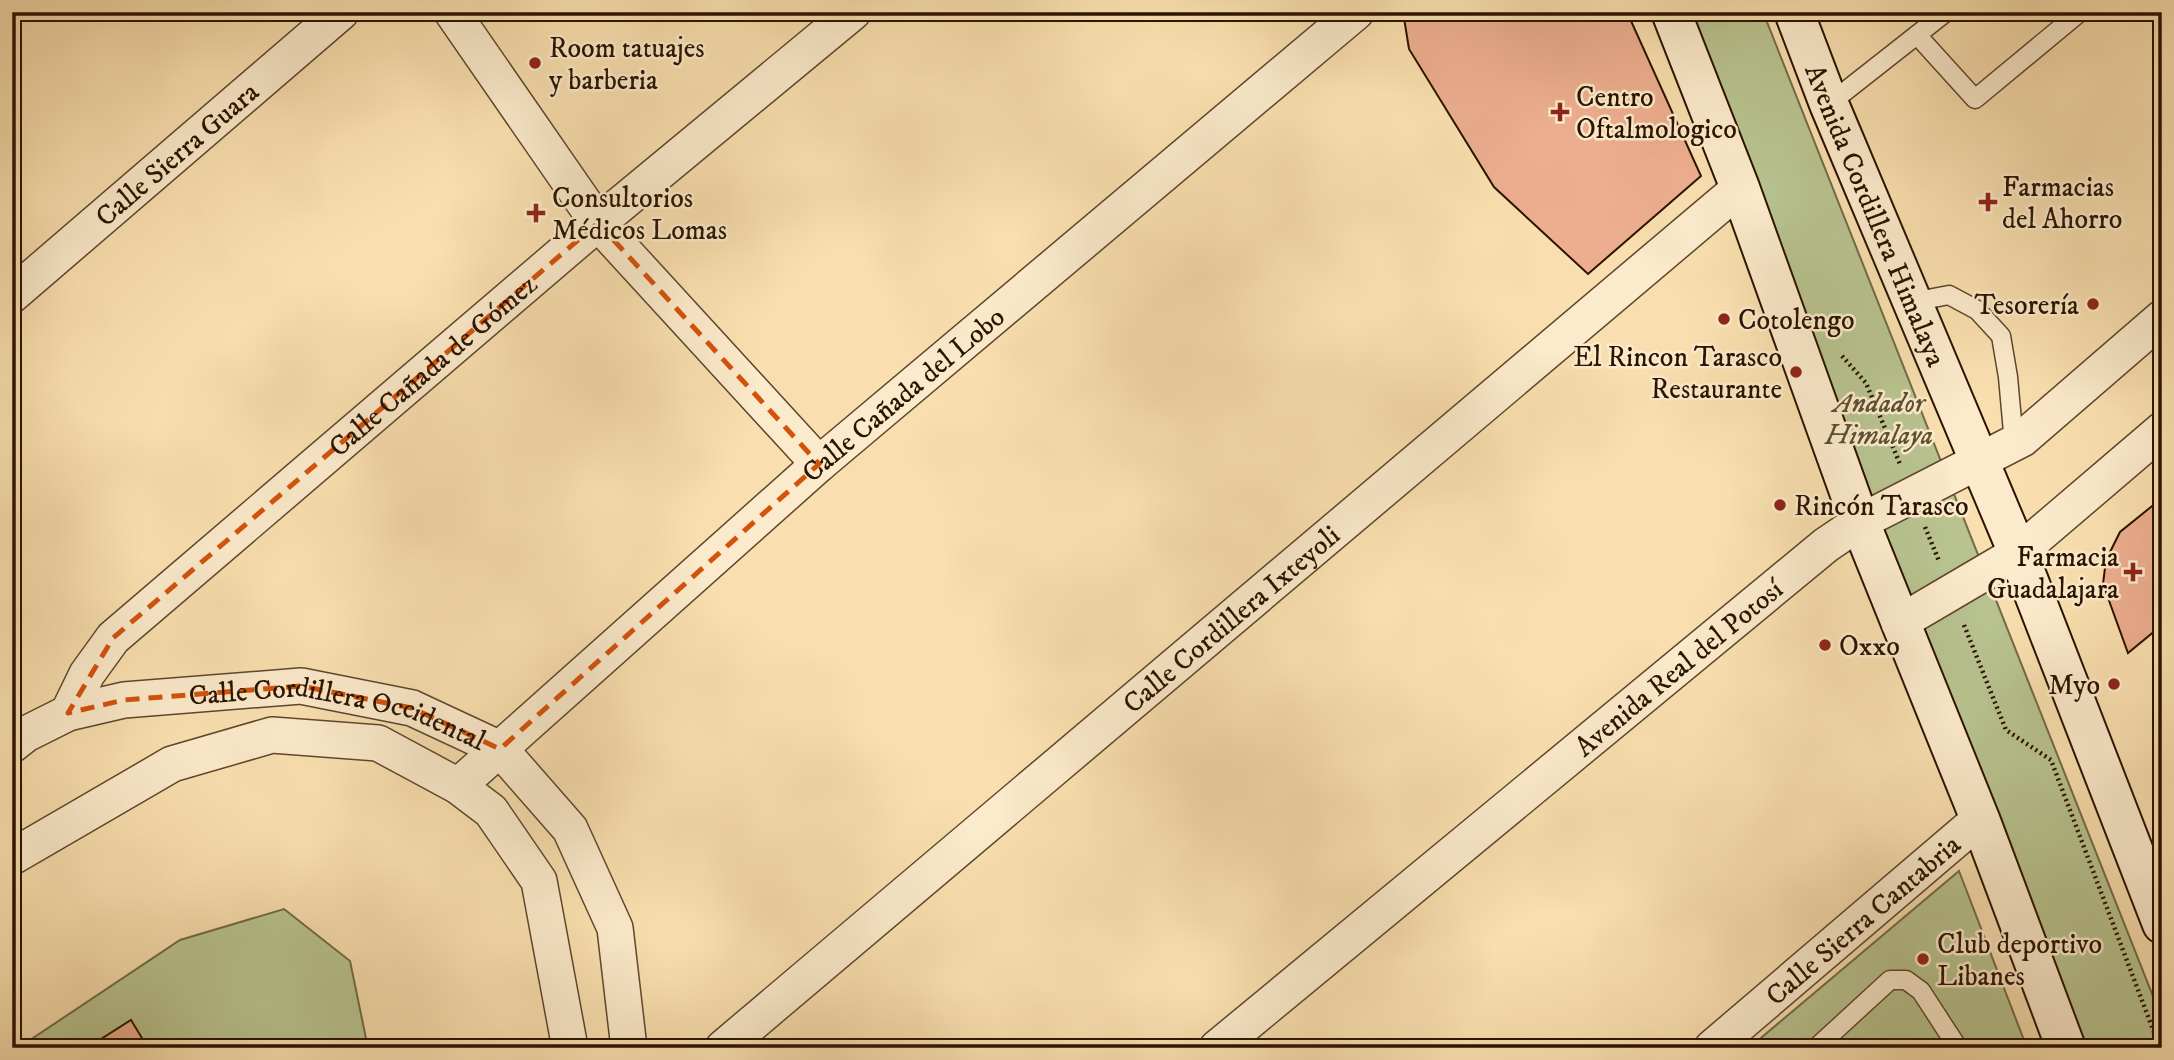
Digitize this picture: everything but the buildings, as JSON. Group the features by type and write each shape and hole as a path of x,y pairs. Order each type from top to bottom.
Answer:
{"main road":[{"path":"1671,12 1740,188 1860,523 1980,819 2066,1048"},
{"name":"Avenida Cordillera Himalaya","path":"1794,12 1829,104 2153,870 2162,924"}],"street":[{"name":"Calle Sierra Guara","path":"12,295 341,12"},
{"path":"452,12 598,223 819,464"},
{"name":"Calle Cañada de Gómez","path":"68,713 87,674 113,638 598,223 853,12"},
{"name":"Calle Cañada del Lobo","path":"458,786 819,464 1356,12"},
{"name":"Calle Cordillera Ixteyoli","path":"723,1048 1740,188"},
{"name":"Avenida Real del Potosí","path":"1217,1048 1826,545 1860,523 2022,439 2162,318"},
{"path":"1899,623 2018,553 2162,430"},
{"name":"Calle Cordillera Occidental","path":"12,745 26,734 68,713 124,700 301,686 412,708 500,748 570,829 615,928 629,1048"},
{"name":"Calle Cordillera Occidental","path":"12,857 172,764 271,735 379,743 458,786 491,811 539,881 570,1048"},
{"name":"Calle Sierra Cantabria","path":"1712,1048 1980,819"}],"lane":[{"path":"1829,104 1947,12"},
{"path":"1917,35 1975,99 2080,12"},
{"path":"1912,302 1949,295 1977,310 2001,336 2014,443"},
{"path":"1816,1048 1890,980 1906,980 1921,992 1958,1048"}],"path":[{"path":"1837,351 1866,383 2006,730 2051,760 2160,1048"}],"highlighted area":[{"path":"598,223 819,464 500,749 412,708 301,686 124,700 68,713 113,638"}],"green space":[{"name":"Andador Himalaya","path":"1674,12 1763,12 2162,1019 2162,1048 2084,1048"},
{"name":"Club deportivo Libanes","path":"1959,871 2027,1048 1749,1048"},
{"path":"284,909 350,961 368,1048 18,1048 180,940"}],"place":[{"name":"Room tatuajes y barberia","path":"535,63"},
{"name":"Centro Oftalmologico","path":"1560,112"},
{"name":"Farmacias del Ahorro","path":"1988,202"},
{"name":"Consultorios Médicos Lomas","path":"536,213"},
{"name":"Tesorería","path":"2093,304"},
{"name":"Cotolengo","path":"1724,319"},
{"name":"El Rincon Tarasco Restaurante","path":"1796,372"},
{"name":"Rincón Tarasco","path":"1780,505"},
{"name":"Farmacia Guadalajara","path":"2133,572"},
{"name":"Oxxo","path":"1825,645"},
{"name":"Myo","path":"2114,684"},
{"name":"Club deportivo Libanes","path":"1923,959"}]}
